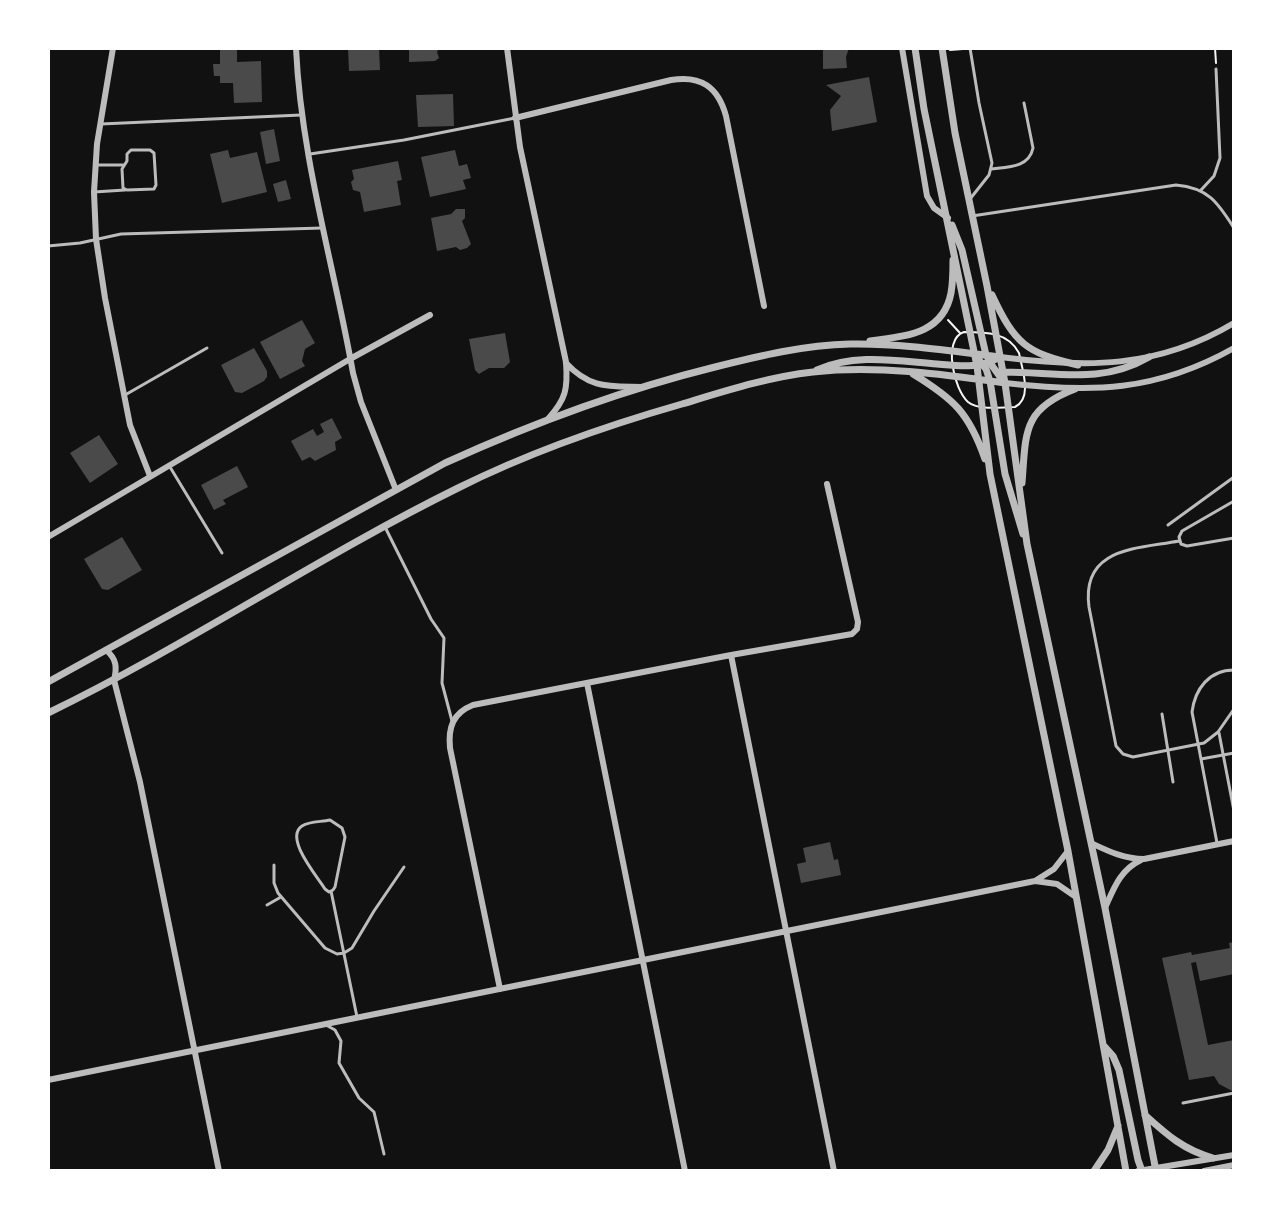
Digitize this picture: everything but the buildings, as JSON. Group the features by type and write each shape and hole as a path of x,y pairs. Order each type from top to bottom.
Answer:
{"street":[{"path":"113,48 99,124 95,165 96,239 133,436 150,476"},
{"path":"296,48 301,115 356,387 396,490"},
{"path":"507,48 515,118 566,362 567,381 564,397 548,419"},
{"path":"902,48 927,196 934,208 948,218 962,250 984,362 978,379 990,474 1068,851 1126,1171"},
{"path":"915,48 924,109 974,354 984,362"},
{"path":"942,48 950,105 1000,357 994,375 995,418 1009,492 1027,544"},
{"path":"515,118 671,80 683,78 707,85 719,99 726,116 764,306"},
{"path":"48,682 445,463 548,419 642,387 775,353 909,336 921,332 943,313 951,292 954,252"},
{"path":"987,286 1003,319 1019,339 1037,353 1078,364"},
{"path":"48,537 350,358 430,315"},
{"path":"812,372 838,362 866,359 984,362 1000,357 1078,364 1125,361 1149,357 1192,344 1234,323"},
{"path":"850,344 911,347 974,354 1005,383 1075,389 1134,385 1162,379 1190,370 1234,348"},
{"path":"48,713 114,680 460,487 574,438 633,418 732,388 812,372 853,370 978,379 994,375 1091,375 1121,370 1149,357"},
{"path":"566,362 574,372 595,383 618,387 642,387"},
{"path":"910,373 945,396 969,421 976,433 990,474"},
{"path":"994,375 1005,383 1027,544 1105,908 1156,1170"},
{"path":"1021,495 1025,439 1031,421 1046,402 1075,389"},
{"path":"500,989 450,748 449,730 452,721 465,708 473,705 731,655 848,635 857,629 858,622 827,484"},
{"path":"106,650 115,661 114,680 140,782 219,1171"},
{"path":"731,655 834,1171"},
{"path":"587,683 685,1171"},
{"path":"1105,908 1118,879 1133,863 1234,841"},
{"path":"1090,843 1116,855 1144,859"},
{"path":"48,1080 1035,881 1054,869 1068,851"},
{"path":"1035,881 1057,885 1076,897"},
{"path":"1104,1046 1117,1065 1141,1171 1234,1155"},
{"path":"1145,1115 1178,1144 1213,1158"},
{"path":"1094,1171 1108,1150 1118,1126"},
{"path":"1204,1171 1234,1165"}],"lane":[{"path":"969,200 985,181 991,169 991,156 970,48"},
{"path":"1201,190 1214,176 1220,158 1216,69"},
{"path":"991,169 1025,162 1032,154 1033,148 1024,103"},
{"path":"99,124 301,115"},
{"path":"309,154 404,140 515,118"},
{"path":"94,192 154,189 156,185 154,153 150,150 130,150 127,154 127,161 122,169 122,186 126,190"},
{"path":"95,165 124,165"},
{"path":"972,216 1164,186 1189,186 1211,197 1220,206 1234,228"},
{"path":"48,246 121,234 323,228"},
{"path":"124,396 207,348"},
{"path":"169,465 222,553"},
{"path":"1168,525 1234,477"},
{"path":"1234,501 1182,531 1179,541 1183,546 1187,546 1234,538"},
{"path":"385,527 431,619 444,638 442,683 452,721"},
{"path":"1179,541 1120,552 1105,559 1095,572 1088,595 1116,746 1123,754 1133,757 1198,745 1209,740 1218,732 1234,709"},
{"path":"1217,844 1192,712 1197,692 1211,676 1234,669"},
{"path":"1162,714 1173,782"},
{"path":"1218,732 1234,811"},
{"path":"1201,759 1234,753"},
{"path":"330,820 339,824 344,832 335,887 331,891 325,889 296,842 296,833 303,825 330,820"},
{"path":"274,865 274,883 281,897 325,948 336,954 344,953 352,948 404,867"},
{"path":"331,891 357,1017"},
{"path":"267,905 281,897"},
{"path":"325,1024 339,1035 342,1048 339,1063 359,1098 374,1112 384,1154"},
{"path":"1183,1102 1234,1093"}],"path":[{"path":"1215,48 1216,69"},
{"path":"943,313 960,333"}]}
